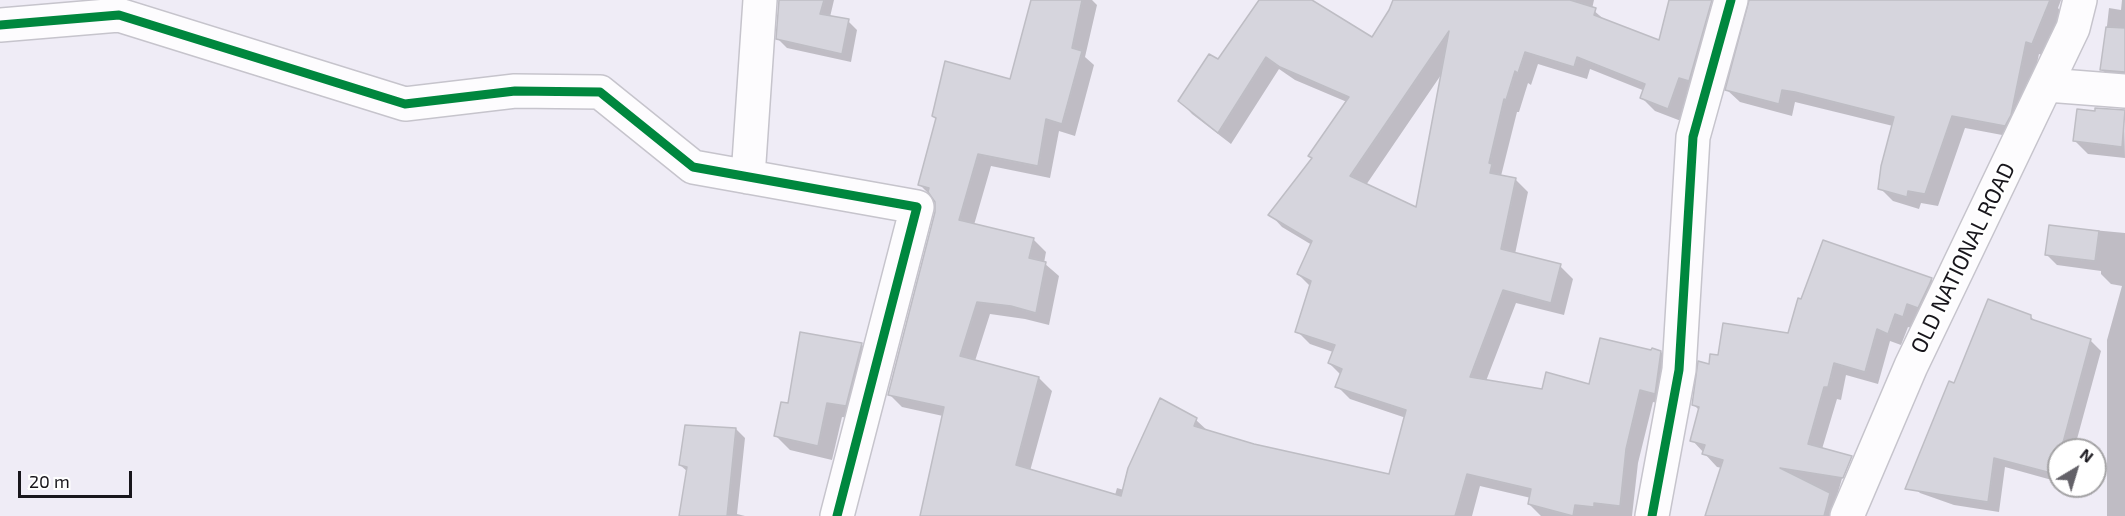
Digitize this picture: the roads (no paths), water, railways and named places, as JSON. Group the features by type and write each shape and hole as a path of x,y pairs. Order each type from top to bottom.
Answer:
{"street":[{"path":"748,177 760,0"},
{"path":"1652,516 1678,370 1693,137 1731,0"},
{"name":"OLD NATIONAL ROAD","path":"1847,516 1911,366 2073,28 2080,0"},
{"path":"0,25 119,15 405,104 516,91 600,92 693,167 917,207 837,516"},
{"path":"2047,85 2125,92"}]}
